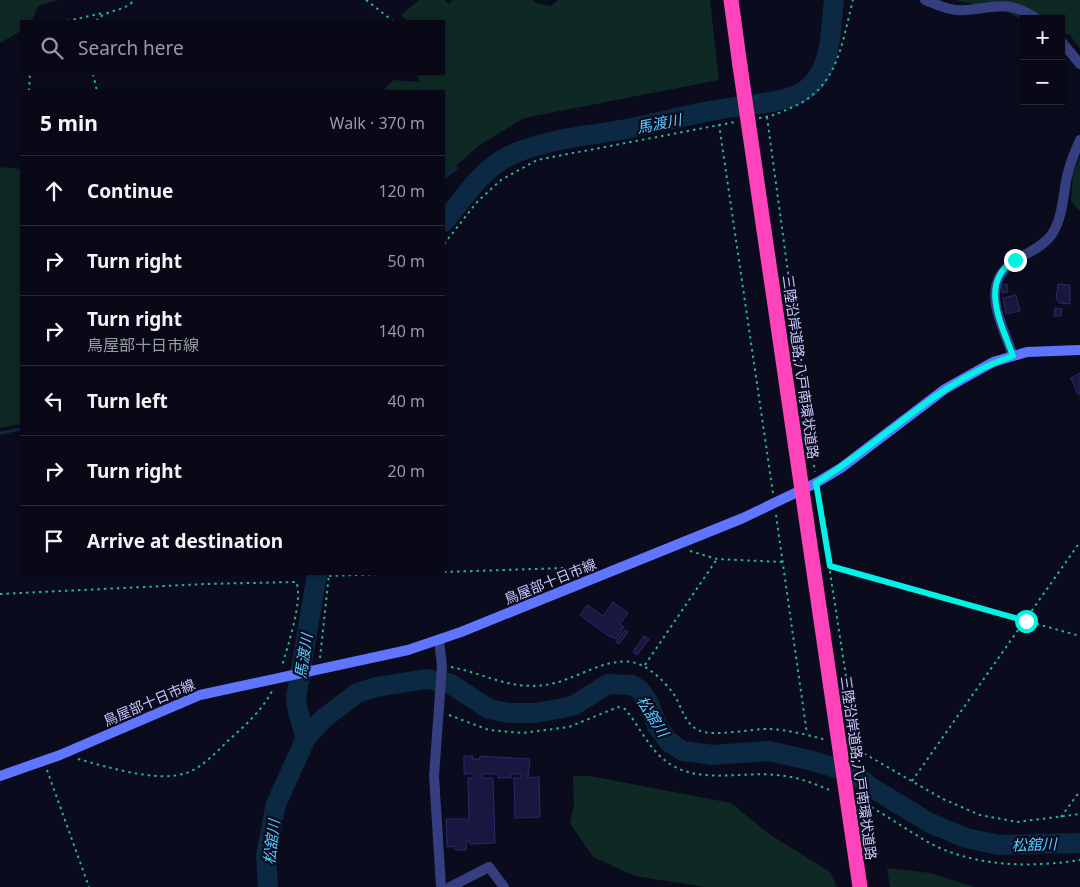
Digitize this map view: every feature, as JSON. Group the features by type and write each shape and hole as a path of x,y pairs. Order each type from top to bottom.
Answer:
{"highway":[{"name":"三陸沿岸道路;八戸南環状道路","path":"731,0 860,887"}],"main road":[{"name":"鳥屋部十日市線","path":"0,776 60,755 200,695 408,650 439,640 681,543 774,504 816,483 841,468 966,376 993,362 1042,351 1080,350"}],"street":[{"path":"925,0 945,8 966,11 1000,2 1015,1 1026,6 1033,15"},
{"path":"1065,46 1080,64"},
{"path":"1013,356 994,298 996,281 1006,266 1041,245 1051,235 1060,217 1068,174 1080,140"},
{"path":"439,640 441,668 434,776 441,887"},
{"path":"450,887 489,867 504,887"}],"path":[{"path":"72,20 123,8 134,0"},
{"path":"366,0 392,20"},
{"path":"758,118 767,117 802,104 817,93 828,81 836,64 854,0"},
{"path":"97,20 104,13"},
{"path":"30,75 30,90"},
{"path":"93,75 97,90"},
{"path":"767,117 816,483 858,749 943,799 980,815 1017,822 1080,814"},
{"path":"445,243 477,202 501,180 537,160 738,121"},
{"path":"441,668 460,669 515,686 542,686 561,683 614,662 631,662 644,666 673,693 686,720 700,731 721,732 770,729 807,734 719,124"},
{"path":"912,781 1080,542"},
{"path":"681,543 692,552 717,559 783,562"},
{"path":"644,666 717,559"},
{"path":"445,572 600,566"},
{"path":"830,566 1080,636"},
{"path":"315,669 328,575"},
{"path":"0,594 205,584 296,582 298,588 296,609 282,676 268,699 250,721 207,761 186,773 156,776 126,772 60,755"},
{"path":"438,708 489,730 522,733 568,727 618,707 625,709 660,757 675,768 692,774 716,776 786,776 833,791"},
{"path":"44,761 89,887"},
{"path":"1060,818 1080,791"},
{"path":"852,798 948,852 981,861 1046,864 1080,860"}],"green space":[{"path":"0,0 57,0 38,6 32,20 20,20 20,32 0,43"},
{"path":"419,0 444,0 449,4 453,0 533,0 537,3 551,6 558,0 710,0 719,80 524,118 480,145 445,175 445,90 384,90 393,80 420,82 416,75 445,75 445,20 406,20 401,15"},
{"path":"955,0 1080,0 1080,49 1070,35 1065,34 1065,15 1020,15 1020,19 1006,11"},
{"path":"1080,157 1079,210 1071,201 1073,174"},
{"path":"0,167 20,169 20,424 0,428"},
{"path":"573,776 590,776 731,803 769,834 830,872 837,887 705,887 635,876 593,857 570,823 574,807"},
{"path":"887,868 930,873 975,887 890,887"}],"building":[{"path":"1007,284 1008,292 1002,293 1002,285"},
{"path":"1058,284 1070,285 1070,304 1059,303 1059,300 1056,300"},
{"path":"1016,295 1020,311 1006,314 1003,298"},
{"path":"1055,308 1062,309 1061,316 1054,316"},
{"path":"1080,373 1080,394 1078,395 1071,378"},
{"path":"613,602 628,613 620,624 624,627 616,639 610,637 580,615 587,605 603,616"},
{"path":"625,630 628,632 619,644 616,642"},
{"path":"644,636 649,639 637,655 633,652"},
{"path":"464,756 473,756 472,759 480,759 480,756 530,759 528,778 539,777 540,817 515,818 514,778 521,778 521,774 511,774 511,778 498,778 498,774 482,774 482,778 493,778 495,843 470,844 470,841 467,841 466,850 455,850 455,846 447,847 446,819 467,819 467,822 469,822 468,778 473,778 474,774 464,774"}],"waterway":[{"name":"馬渡川","path":"445,221 480,177 507,157 521,151 565,139 626,129 732,107 786,99 804,91 813,83 825,62 834,0"},
{"path":"445,177 456,168"},
{"path":"0,433 20,429"},
{"name":"馬渡川","path":"306,738 296,698 317,575"},
{"name":"松舘川","path":"268,887 266,856 276,804 306,738 323,719 357,693 376,687 426,679 449,683 489,709 509,713 536,713 573,706 608,684 632,685 640,690 649,703 657,726 669,742 683,751 713,755 769,751 813,761 855,774 872,788 930,823 966,838 999,845 1080,843"}],"route":[{"path":"1015,260 1000,272 994,290 994,298 1013,356 993,362 945,389 841,468 816,483 830,566 1026,621"}]}
